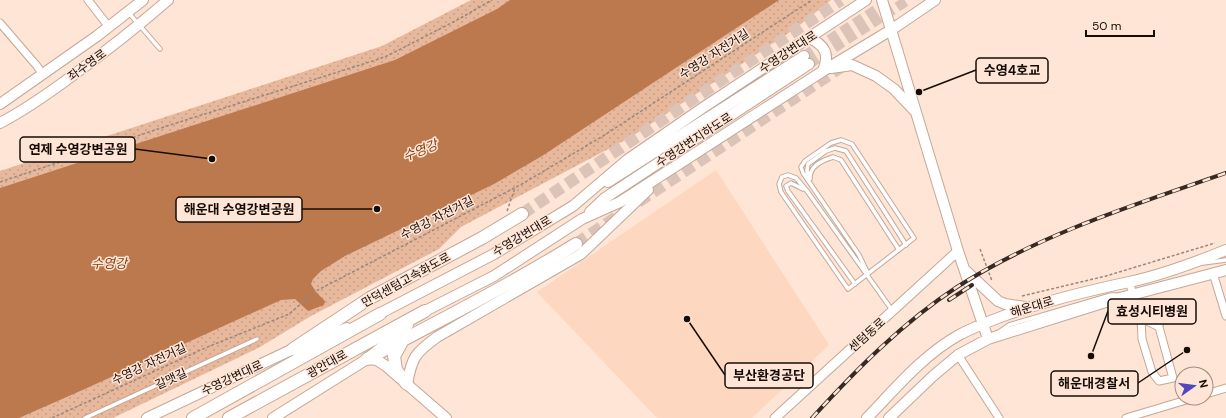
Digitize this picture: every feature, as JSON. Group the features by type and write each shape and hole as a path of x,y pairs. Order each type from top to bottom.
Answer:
{"highway":[{"name":"만덕센텀고속화도로","path":"292,349 370,298 482,238 522,214"},
{"path":"366,359 498,290 543,265 576,244"},
{"name":"광안대로","path":"229,418 425,310"},
{"name":"광안대로","path":"193,418 380,314"},
{"path":"403,340 394,356 396,370 408,384"}],"main road":[{"name":"좌수영로","path":"0,104 109,27 143,0"},
{"name":"좌수영로","path":"0,123 55,88 113,46 168,0"},
{"name":"수영강변대로","path":"147,418 292,349 380,314 494,254 574,206 627,160 704,107 866,0"},
{"path":"882,0 958,251 988,339"},
{"name":"수영강변대로","path":"273,418 366,359 425,310 494,276 582,219 620,202 825,70 891,30 935,0"},
{"path":"809,38 819,42 825,50 827,62 825,70 852,65 876,76 894,89 916,112"},
{"name":"수영강변지하도로","path":"574,206 807,60 605,198 582,219"},
{"path":"408,384 412,361 421,348 437,337 581,254 666,173"},
{"name":"해운대로","path":"867,418 917,367 936,350 958,335 983,323 1027,307 1129,282 1188,265 1222,246"},
{"path":"964,270 998,301 1027,307"},
{"name":"해운대로","path":"889,418 933,376 958,355 988,339 1112,300 1226,270"},
{"path":"366,359 377,360 386,366 446,418"}],"street":[{"path":"88,0 109,27"},
{"path":"0,22 43,75"},
{"name":"센텀동로","path":"775,418 958,251"},
{"path":"1213,273 1226,316"},
{"path":"1129,282 1141,318 1142,339 1152,372 1159,381 1173,378 1158,327 1141,318"},
{"path":"958,355 998,418"},
{"path":"1214,392 1226,388"},
{"path":"1126,418 1174,404"}],"lane":[{"path":"128,12 160,49"},
{"path":"868,274 860,255 810,186 801,167 805,161 831,143 841,140 852,144 914,238 868,274 848,289 781,192 779,184 782,177 788,175 796,178 868,274 893,311"},
{"path":"810,186 807,175 808,164 826,151 836,148 846,151 906,244"},
{"path":"810,186 809,174 813,168 825,159 833,157 840,160 899,250"},
{"path":"807,191 791,183 786,186 788,191 855,284"},
{"path":"1188,265 1226,260"},
{"path":"1158,327 1168,315 1191,308"},
{"name":"갈맷길","path":"85,418 258,339"}],"path":[{"path":"0,182 160,128 384,57 459,19 492,0"},
{"name":"수영강 자전거길","path":"52,418 205,348 289,314 316,291 515,188 603,136 812,0"},
{"path":"503,225 515,188"},
{"path":"1022,296 1222,246"},
{"path":"980,249 993,284"}],"shaded area":[{"name":"수영강","path":"471,0 831,0 796,28 631,137 461,227 439,249 311,316 260,347 113,418 0,418 0,171 382,46"},
{"path":"716,170 829,345 752,418 657,418 537,292"}],"water":[{"name":"수영강","path":"510,0 779,0 542,156 494,184 345,256 321,271 313,279 311,284 316,292 325,301 324,305 308,311 295,299 281,300 19,418 0,418 0,188 395,60 497,9"}],"tunnel":[{"path":"522,214 841,0"},
{"path":"804,56 891,0"},
{"path":"809,64 908,0"},
{"path":"638,202 844,65"},
{"path":"576,244 618,216"}],"railway":[{"path":"812,418 845,382 880,348 917,316 957,287 989,268 1021,251 1088,222 1226,173"},
{"path":"949,300 972,285"}],"place":[{"name":"수영4호교","path":"919,92"},
{"name":"연제 수영강변공원","path":"212,159"},
{"name":"해운대 수영강변공원","path":"377,209"},
{"name":"부산환경공단","path":"687,319"},
{"name":"해운대경찰서","path":"1187,350"},
{"name":"효성시티병원","path":"1091,356"}]}
